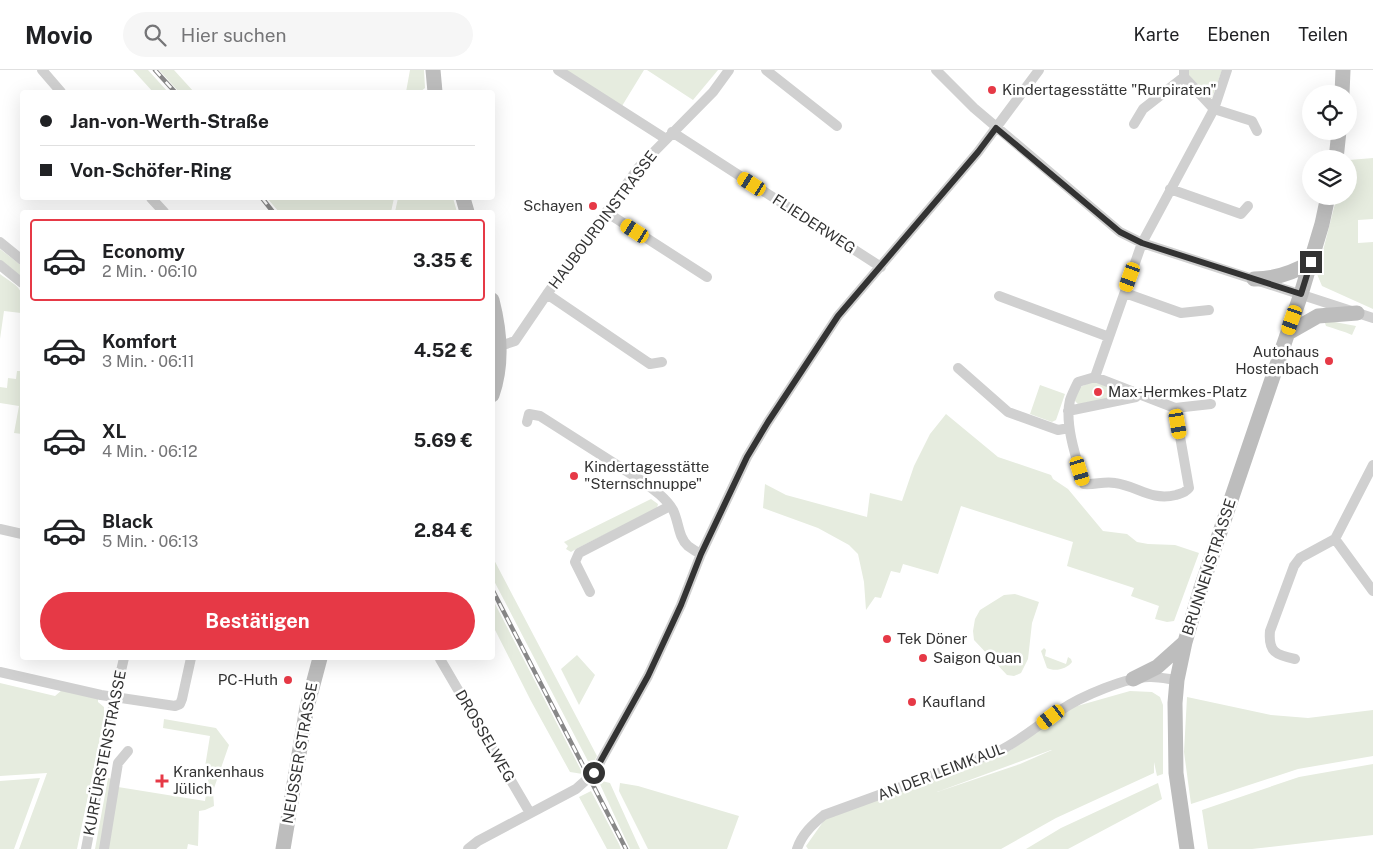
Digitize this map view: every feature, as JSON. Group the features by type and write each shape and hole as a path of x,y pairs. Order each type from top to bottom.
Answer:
{"main road":[{"path":"433,70 435,90"},
{"path":"1342,85 1343,70"},
{"name":"BRUNNENSTRASSE","path":"1187,849 1176,772 1175,704 1177,680 1185,642 1201,588 1301,294 1326,205"},
{"path":"1254,280 1290,274 1311,262"},
{"path":"495,310 500,346 498,379 495,387"},
{"path":"1288,333 1318,316 1357,313"},
{"path":"1133,679 1157,667 1185,642"},
{"name":"NEUSSER STRASSE","path":"283,849 317,660"}],"street":[{"path":"42,70 59,90"},
{"name":"FLIEDERWEG","path":"558,70 881,267"},
{"name":"HAUBOURDINSTRASSE","path":"500,346 516,341 547,294 639,167 713,92 729,70"},
{"path":"766,70 838,126"},
{"path":"936,70 996,128 1120,232 1142,243 1373,318"},
{"path":"468,849 481,845 530,813 576,789 594,773 648,676 681,605 701,554 747,457 768,422 838,316 978,152 1038,70"},
{"path":"1095,377 1142,243 1214,109 1227,70"},
{"path":"1134,124 1143,109 1184,73 1214,109 1252,121 1257,131"},
{"path":"1170,189 1241,214 1248,206"},
{"path":"153,200 162,210"},
{"path":"606,212 707,277"},
{"path":"0,242 20,258"},
{"path":"0,266 20,281"},
{"path":"1125,293 1181,313 1209,310"},
{"path":"547,294 650,364 662,362"},
{"path":"999,296 1109,337"},
{"path":"958,368 1008,412 1058,430 1070,428"},
{"path":"1175,408 1189,488 1185,492 1165,497 1154,496 1118,483 1106,481 1084,484 1070,428 1068,411 1070,400 1078,382 1095,377 1175,408 1211,404"},
{"path":"1068,411 1136,397 1138,393"},
{"path":"527,422 529,414 540,416 642,480 670,506 674,512 681,536 687,546 701,554"},
{"path":"1295,659 1278,655 1273,651 1269,640 1270,631 1294,566 1300,558 1335,539 1373,465"},
{"path":"590,592 575,562 579,553 670,506"},
{"path":"0,529 20,534"},
{"path":"1335,539 1373,590"},
{"name":"KURFÜRSTENSTRASSE","path":"86,849 124,660"},
{"path":"0,672 101,695 175,706 180,704 191,660"},
{"name":"DROSSELWEG","path":"440,660 530,813"},
{"name":"AN DER LEIMKAUL","path":"797,849 810,827 824,815 997,752 1016,743 1062,709 1088,696 1133,679 1149,676 1177,680"},
{"path":"104,849 118,763 128,751"}],"shaded area":[{"path":"133,70 148,70 166,90 151,90"},
{"path":"159,70 174,70 192,90 177,90"},
{"path":"410,70 424,70 425,88 422,90 406,90"},
{"path":"564,70 644,70 622,106"},
{"path":"647,70 718,70 693,100"},
{"path":"1187,70 1222,70 1212,98 1210,99 1189,77"},
{"path":"1373,158 1373,219 1358,220 1358,243 1373,242 1373,309 1322,286 1317,274 1335,205 1357,205 1357,159"},
{"path":"269,200 394,200 391,210 277,210"},
{"path":"398,200 454,200 456,210 395,210"},
{"path":"0,249 20,264 20,276 0,261"},
{"path":"0,274 19,289 20,313 4,311 0,339"},
{"path":"1324,320 1356,326 1352,335 1326,326"},
{"path":"17,371 20,371 20,434 14,433 19,406 0,403 0,387 7,388 8,378 16,379"},
{"name":"Max-Hermkes-Platz","path":"1094,381 1129,396 1080,406 1074,400 1078,388"},
{"path":"1040,385 1065,394 1056,420 1052,422 1030,414"},
{"path":"946,414 998,457 1051,475 1053,479 1068,489 1103,531 1127,534 1137,542 1175,545 1199,553 1174,621 1167,622 1155,619 1159,606 1131,596 1134,588 1067,566 1073,542 961,506 938,574 903,564 900,573 891,571 881,598 875,597 866,610 864,582 858,554 849,545 818,528 763,508 765,484 786,495 867,517 870,493 902,501 914,466 930,434"},
{"path":"651,499 658,504 657,508 571,552 566,549 568,546 564,542"},
{"path":"495,562 597,756 591,767 495,583"},
{"path":"1015,594 1039,602 1032,623 1028,659 1021,673 1014,676 1007,675 974,640 973,631 975,619 980,610 1004,595"},
{"path":"495,604 583,774 570,772 495,630"},
{"path":"1044,648 1046,650 1045,656 1066,664 1068,657 1072,662 1061,669 1047,668 1041,651"},
{"path":"577,655 595,675 579,705 561,669"},
{"path":"0,683 55,696 62,690 98,698 98,702 104,707 104,719 77,849 19,849 47,773 0,776"},
{"path":"1130,691 1152,692 1160,697 1163,705 1163,774 1157,776 1154,762 1154,773 1056,818 1001,849 808,849 806,846 825,819 1011,750 1070,708","holes":["1052,750 1020,764 937,792"]},
{"path":"1187,697 1271,715 1308,718 1373,710 1373,756 1298,769 1191,804 1184,752"},
{"path":"164,719 216,728 229,745 213,791 214,806 199,811 198,846 188,844 187,849 95,849 108,778 112,779 118,787 205,801 210,768 205,767 210,736 163,728"},
{"path":"1373,764 1373,835 1252,849 1208,849 1202,810 1299,777"},
{"path":"40,778 14,849 0,849 0,781"},
{"path":"598,780 610,783 640,849 630,849"},
{"path":"620,783 638,786 739,816 727,849 648,849 619,791"},
{"path":"1158,783 1162,799 1068,849 1026,849 1061,828"},
{"path":"591,791 621,849 607,849 579,797"}],"railway":[{"path":"155,70 173,90"},
{"path":"264,200 271,210"},
{"path":"495,595 626,849"}],"place":[{"name":"Kindertagesstätte \"Rurpiraten\"","path":"992,90"},
{"name":"Schayen","path":"593,206"},
{"name":"Autohaus Hostenbach","path":"1329,361"},
{"name":"Max-Hermkes-Platz","path":"1098,392"},
{"name":"Kindertagesstätte \"Sternschnuppe\"","path":"574,476"},
{"name":"Tek Döner","path":"887,639"},
{"name":"Saigon Quan","path":"923,658"},
{"name":"PC-Huth","path":"288,680"},
{"name":"Kaufland","path":"912,702"},
{"name":"Krankenhaus Jülich","path":"162,781"}],"route":[{"path":"594,773 626,719 648,676 681,605 701,554 747,457 768,422 838,316 978,152 996,128 1120,232 1142,243 1301,294 1311,262"}]}
